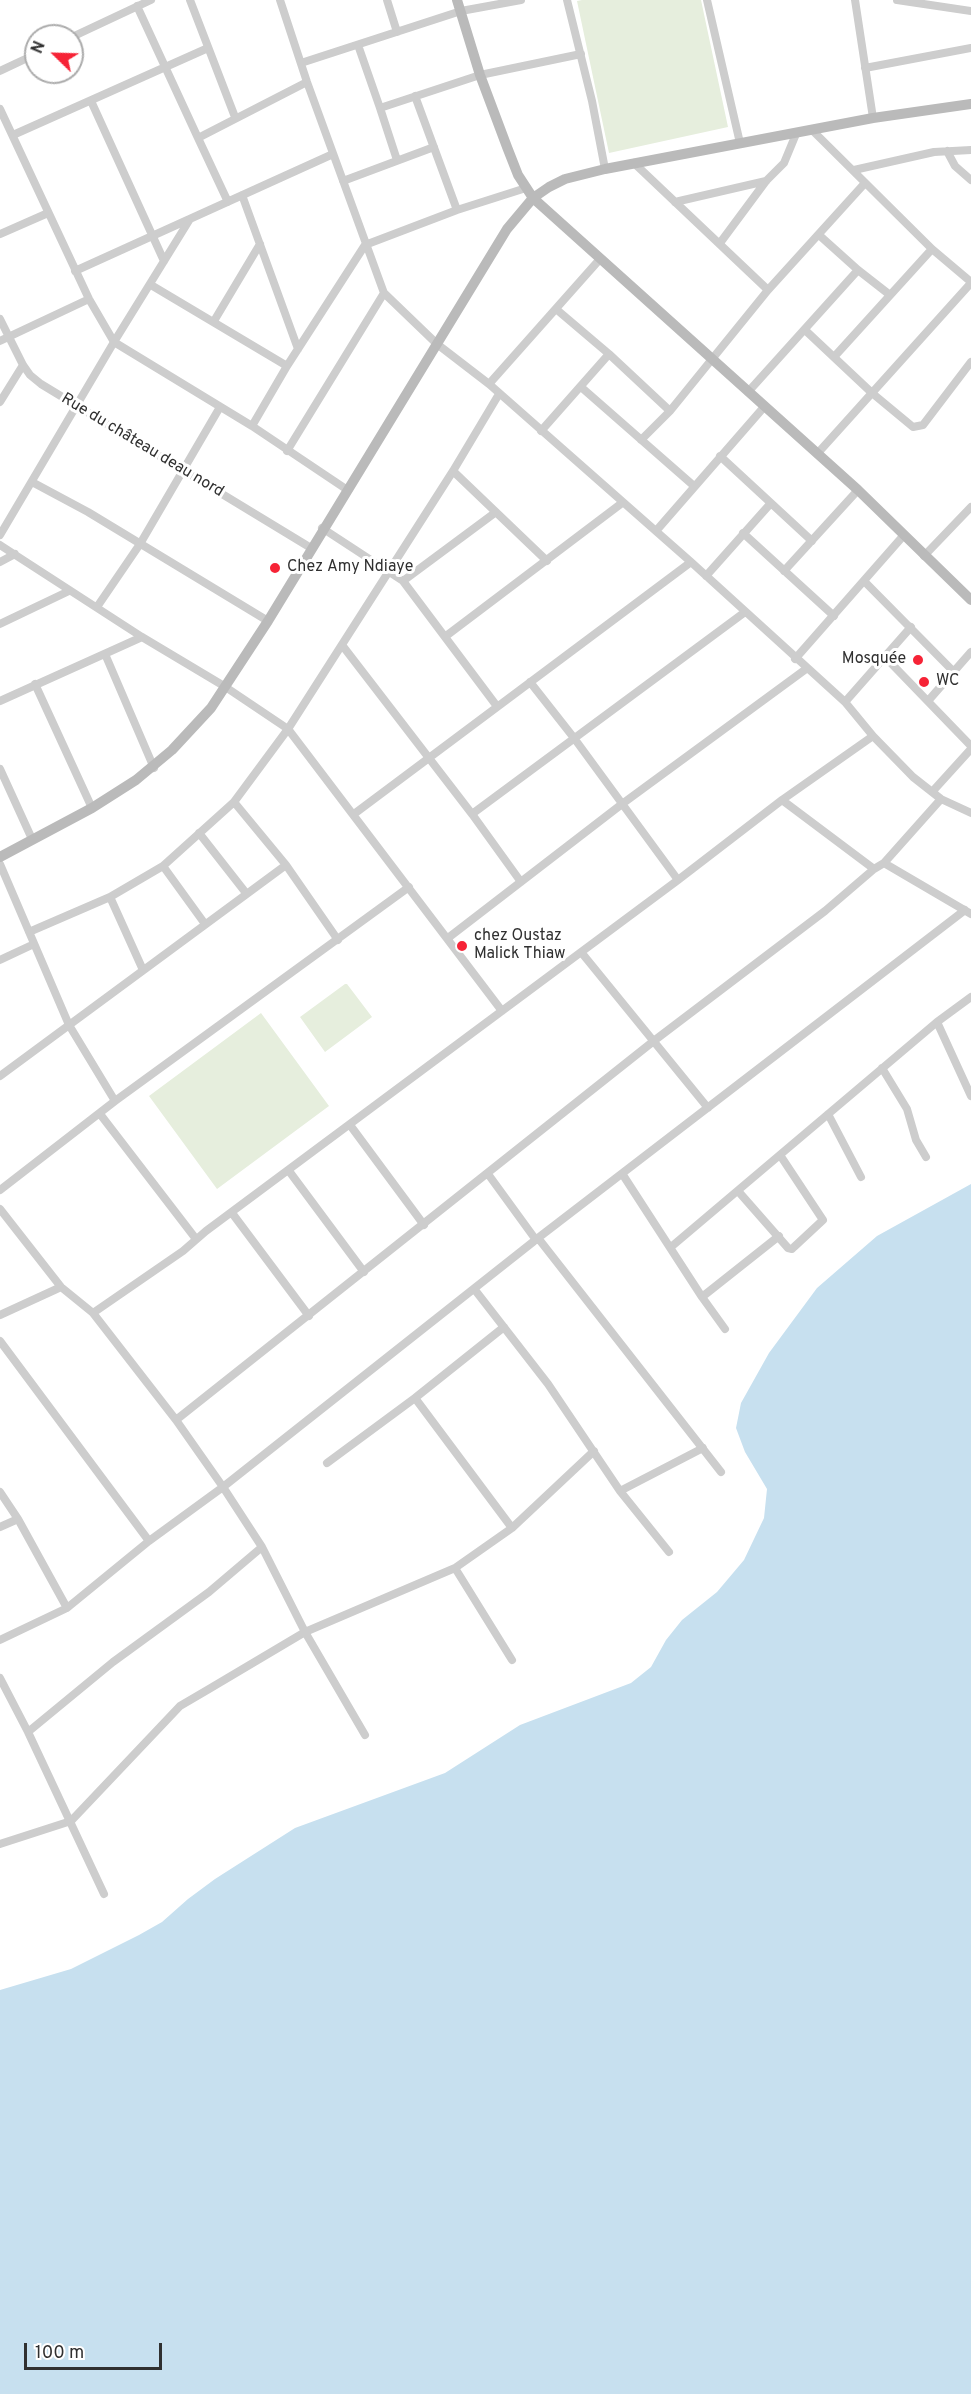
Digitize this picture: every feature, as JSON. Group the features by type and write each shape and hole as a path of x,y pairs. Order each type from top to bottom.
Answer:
{"main road":[{"path":"457,0 480,75 518,175 533,198 710,360 858,490 924,556 968,593"},
{"path":"0,857 93,808 153,768 211,708 268,621 322,528 507,229 533,198 565,179 604,169 873,118 971,104"}],"street":[{"path":"84,31 151,0"},
{"path":"190,0 235,117"},
{"path":"387,0 397,32"},
{"path":"301,63 461,11 521,0"},
{"path":"567,0 581,54 604,169"},
{"path":"707,0 740,143"},
{"path":"855,0 873,118"},
{"path":"897,0 971,11"},
{"path":"282,1 307,82 384,293 436,344 489,384 691,562 795,659 845,702 873,736 913,777 941,799 971,813"},
{"path":"137,6 228,202"},
{"path":"358,45 397,160"},
{"path":"13,135 208,48"},
{"path":"865,68 971,48"},
{"path":"380,108 480,75 581,54"},
{"path":"0,71 24,60"},
{"path":"198,138 307,82"},
{"path":"415,96 457,210"},
{"path":"91,101 164,261"},
{"path":"0,109 75,271 114,342 252,426 346,489"},
{"path":"812,130 932,249 971,283 817,454"},
{"path":"720,243 766,181 784,163 796,134"},
{"path":"343,181 434,147"},
{"path":"854,170 934,152 971,150"},
{"path":"947,152 956,166 971,180"},
{"path":"75,271 333,154"},
{"path":"634,163 768,290"},
{"path":"675,202 766,181"},
{"path":"641,440 670,411 768,290 865,183"},
{"path":"252,426 287,366 365,245 457,210 526,188"},
{"path":"242,195 298,349"},
{"path":"0,234 48,213"},
{"path":"0,535 190,219"},
{"path":"819,235 890,295"},
{"path":"214,321 260,244"},
{"path":"834,357 932,249"},
{"path":"489,384 600,259"},
{"path":"748,392 858,270"},
{"path":"151,285 287,366"},
{"path":"287,451 384,293"},
{"path":"0,341 89,299"},
{"path":"556,309 609,354 670,411"},
{"name":"Rue du château deau nord","path":"0,319 23,365 41,384 311,548"},
{"path":"805,330 908,424 919,427 971,362"},
{"path":"541,431 609,354"},
{"path":"0,402 23,365"},
{"path":"963,370 971,378"},
{"path":"581,387 693,486"},
{"path":"29,932 110,897 163,866 234,802 288,729 500,394"},
{"path":"656,531 764,406"},
{"path":"97,608 140,544 220,407"},
{"path":"720,456 812,541"},
{"path":"453,471 547,561"},
{"path":"32,482 268,621"},
{"path":"784,571 858,490"},
{"path":"446,636 622,503"},
{"path":"706,576 771,503"},
{"path":"924,556 971,507"},
{"path":"403,581 496,512"},
{"path":"322,528 403,581 496,705"},
{"path":"744,533 834,616"},
{"path":"795,659 904,535"},
{"path":"0,545 288,729 502,1011"},
{"path":"0,562 15,554"},
{"path":"354,814 496,705 691,562"},
{"path":"865,582 953,671"},
{"path":"0,624 69,591"},
{"path":"472,814 745,612"},
{"path":"845,702 911,627"},
{"path":"0,701 142,637"},
{"path":"342,645 427,759 472,814 520,882"},
{"path":"928,701 971,652"},
{"path":"105,654 153,768"},
{"path":"886,658 971,748 932,792"},
{"path":"448,938 622,804 806,669"},
{"path":"530,682 678,880"},
{"path":"35,684 93,808"},
{"path":"93,1313 183,1251 782,800 873,736"},
{"path":"0,769 4,787 32,839"},
{"path":"176,1420 655,1040 825,911 884,863 941,799"},
{"path":"782,800 874,869"},
{"path":"234,802 286,865 338,940"},
{"path":"200,833 246,893"},
{"path":"0,1640 67,1608 149,1541 223,1487 537,1239 708,1107 968,912 884,863"},
{"path":"0,864 69,1025 115,1101"},
{"path":"0,1076 286,865"},
{"path":"163,866 204,924"},
{"path":"0,1190 115,1101 409,887"},
{"path":"110,897 143,969"},
{"path":"0,960 34,944"},
{"path":"581,952 708,1107"},
{"path":"671,1246 971,996"},
{"path":"937,1022 971,1096"},
{"path":"882,1068 907,1109 916,1140 926,1157"},
{"path":"100,1114 196,1239"},
{"path":"828,1114 861,1177"},
{"path":"350,1125 424,1225"},
{"path":"738,1191 792,1249 823,1220 780,1155"},
{"path":"289,1171 364,1272"},
{"path":"488,1174 721,1472"},
{"path":"622,1175 725,1329"},
{"path":"0,1209 61,1287 93,1313 176,1420 223,1487 262,1547 305,1632 365,1735"},
{"path":"232,1213 309,1316"},
{"path":"702,1297 779,1236"},
{"path":"0,1315 61,1287"},
{"path":"475,1290 548,1384 620,1491 669,1552"},
{"path":"327,1463 415,1398 504,1327"},
{"path":"0,1341 149,1541"},
{"path":"415,1398 512,1528"},
{"path":"620,1491 704,1448"},
{"path":"0,1844 71,1821 180,1707 305,1632 454,1568 512,1528 594,1451"},
{"path":"0,1492 18,1519 67,1608"},
{"path":"0,1527 18,1519"},
{"path":"28,1732 113,1662 210,1592 262,1547"},
{"path":"454,1568 512,1660"},
{"path":"0,1678 71,1821 104,1894"}],"green space":[{"path":"701,0 728,127 609,153 577,1"},
{"path":"345,984 372,1017 325,1052 300,1017"},
{"path":"261,1013 329,1106 217,1189 149,1096"}],"water":[{"path":"971,1184 971,2394 0,2394 0,1990 71,1969 139,1935 162,1922 215,1879 295,1828 445,1773 520,1725 631,1683 651,1667 666,1640 682,1620 717,1592 744,1560 764,1518 767,1489 745,1452 736,1428 741,1403 769,1353 817,1288 877,1236"}],"place":[{"name":"Chez Amy Ndiaye","path":"275,568"},
{"name":"Mosquée","path":"918,660"},
{"name":"WC","path":"924,682"},
{"name":"chez Oustaz Malick Thiaw","path":"462,946"}]}
